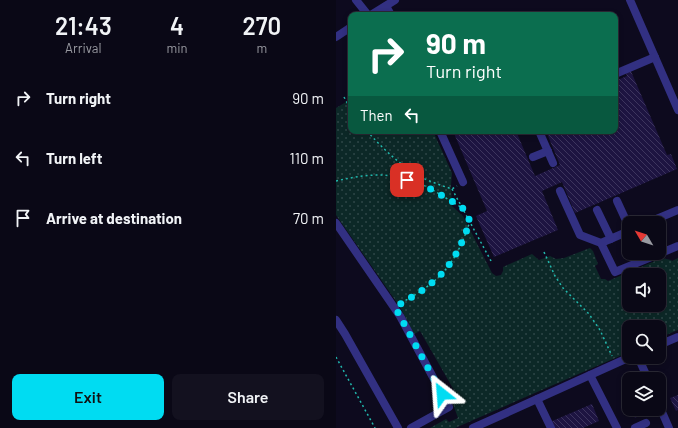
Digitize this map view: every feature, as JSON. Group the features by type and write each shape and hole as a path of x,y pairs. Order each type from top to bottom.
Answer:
{"lane":[{"path":"356,0 366,12"},
{"path":"375,12 395,0"},
{"path":"630,0 678,110"},
{"path":"386,6 389,12"},
{"path":"336,37 348,29"},
{"path":"618,73 655,57"},
{"path":"441,134 463,182"},
{"path":"540,134 554,163"},
{"path":"533,157 548,151"},
{"path":"560,191 580,235 600,244 614,272 678,246"},
{"path":"617,201 624,216"},
{"path":"597,210 612,239"},
{"path":"664,216 678,210"},
{"path":"336,223 395,307 449,407 411,428"},
{"path":"600,244 622,234"},
{"path":"336,320 354,348 398,428"},
{"path":"666,342 678,337"},
{"path":"473,428 492,424 537,399 622,360"},
{"path":"590,375 617,428"},
{"path":"537,399 551,428"},
{"path":"664,416 669,428"},
{"path":"635,428 646,423"}],"path":[{"path":"344,97 348,104"},
{"path":"370,134 388,153 406,168 427,179 452,189 491,261"},
{"path":"336,181 357,176 380,174 399,177 429,188 462,207"},
{"path":"452,189 463,182"},
{"path":"395,307 414,296 439,278 453,261 464,239 470,221"},
{"path":"544,252 555,276 563,288 589,314 600,330 616,363"},
{"path":"336,356 375,428"}],"green space":[{"path":"348,101 348,134 434,134 452,173 452,206 463,216 492,273 496,276 501,275 503,267 532,254 539,260 550,256 556,259 564,258 590,248 593,251 598,264 595,266 601,279 608,281 622,275 622,312 666,312 666,268 639,268 657,260 666,259 672,261 678,258 678,330 666,335 666,320 622,320 622,355 455,428 430,428 446,419 449,422 458,418 453,404 459,399 420,331 414,334 400,307 336,215 336,108"}],"building":[{"path":"630,69 667,155 671,154 677,169 575,213 562,182 542,191 558,230 494,257 476,216 487,211 454,134 517,134 535,176 560,165 547,134 618,134 618,80 627,76 625,71"},
{"path":"678,395 678,410 676,411 670,398"},
{"path":"592,404 599,421 583,428 553,428 550,422"}],"route":[{"path":"407,180 429,188 462,207 470,221 464,239 453,261 439,278 414,296 395,307 442,394"}]}
